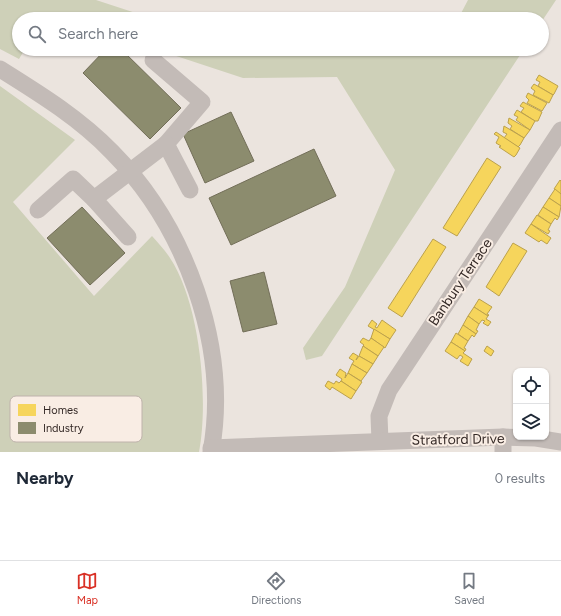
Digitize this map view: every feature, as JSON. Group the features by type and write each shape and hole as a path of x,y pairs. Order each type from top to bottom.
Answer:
{"street":[{"path":"94,199 166,144 202,102 153,60"},
{"path":"0,69 74,118 102,142 130,171 149,197 175,240 200,300 206,327 213,372 214,416 211,450"},
{"name":"Banbury Terrace","path":"380,441 380,416 388,390 561,130"},
{"path":"166,144 190,190"},
{"path":"38,210 73,179 94,199 128,237"},
{"name":"Stratford Drive","path":"211,450 380,441 503,444 536,438 561,442"}],"green space":[{"path":"0,0 96,0 133,12 12,12 12,55 0,49"},
{"path":"468,0 556,0 548,12 462,12"},
{"path":"13,56 21,56 19,59"},
{"path":"176,56 519,56 322,356 306,360 303,348 345,287 395,170 337,77 243,78"},
{"path":"0,86 75,140 13,202 94,296 152,236 170,258 180,277 189,300 195,325 200,352 203,406 199,452 0,452"}],"building: Homes":[{"path":"539,75 558,86 553,95 538,86 540,82 536,80"},
{"path":"534,84 553,95 549,103 533,95 535,91 531,88"},
{"path":"528,93 547,103 542,111 527,103 529,100 526,97"},
{"path":"523,102 542,112 538,121 535,121 521,112 524,108 520,106"},
{"path":"517,110 535,121 530,130 516,120 518,117 514,115"},
{"path":"509,118 530,130 524,138 510,129 512,126 508,123"},
{"path":"504,126 524,138 518,147 504,138 507,134 503,132"},
{"path":"496,132 520,148 514,157 499,147 501,146 496,143 499,137 494,134"},
{"path":"487,158 501,167 457,236 443,228"},
{"path":"560,180 561,181 561,194 554,189"},
{"path":"555,189 561,194 561,206 549,198"},
{"path":"549,198 561,206 559,217 543,207"},
{"path":"543,207 559,217 557,220 555,218 551,224 538,215"},
{"path":"537,215 551,224 548,234 531,224"},
{"path":"531,224 551,238 547,244 541,240 539,242 525,233"},
{"path":"433,239 446,247 402,317 388,308"},
{"path":"513,243 527,251 499,296 486,287"},
{"path":"479,299 492,307 487,314 489,315 488,316 474,307"},
{"path":"474,307 488,316 486,319 491,322 488,326 483,323 485,321 482,320 479,324 468,316"},
{"path":"468,316 479,324 476,334 463,325"},
{"path":"372,320 377,324 375,327 377,328 382,320 396,330 390,339 368,326"},
{"path":"463,325 476,334 474,337 472,335 468,341 458,334"},
{"path":"374,329 390,339 385,348 371,338"},
{"path":"456,333 468,341 464,348 466,349 465,351 451,342"},
{"path":"363,338 369,341 371,338 384,347 378,356 363,346 364,345 360,342"},
{"path":"451,342 465,351 463,353 472,359 468,366 460,361 463,357 460,355 457,359 445,351"},
{"path":"363,346 378,356 373,364 359,356"},
{"path":"487,346 494,351 491,356 484,351"},
{"path":"353,353 358,356 356,360 359,356 373,364 367,373 352,364 354,361 349,358"},
{"path":"352,364 367,373 361,381 348,373"},
{"path":"340,369 346,373 345,378 348,373 362,382 356,391 341,381 342,379 336,375"},
{"path":"328,381 334,384 336,381 339,383 341,381 356,391 351,399 332,387 330,390 325,386"}],"building: Industry":[{"path":"99,56 128,56 181,108 150,139 83,73"},
{"path":"231,112 254,161 205,183 183,134"},
{"path":"314,149 336,196 231,245 209,198"},
{"path":"82,207 125,253 90,285 47,238"},
{"path":"264,272 277,324 243,332 230,281"}]}
